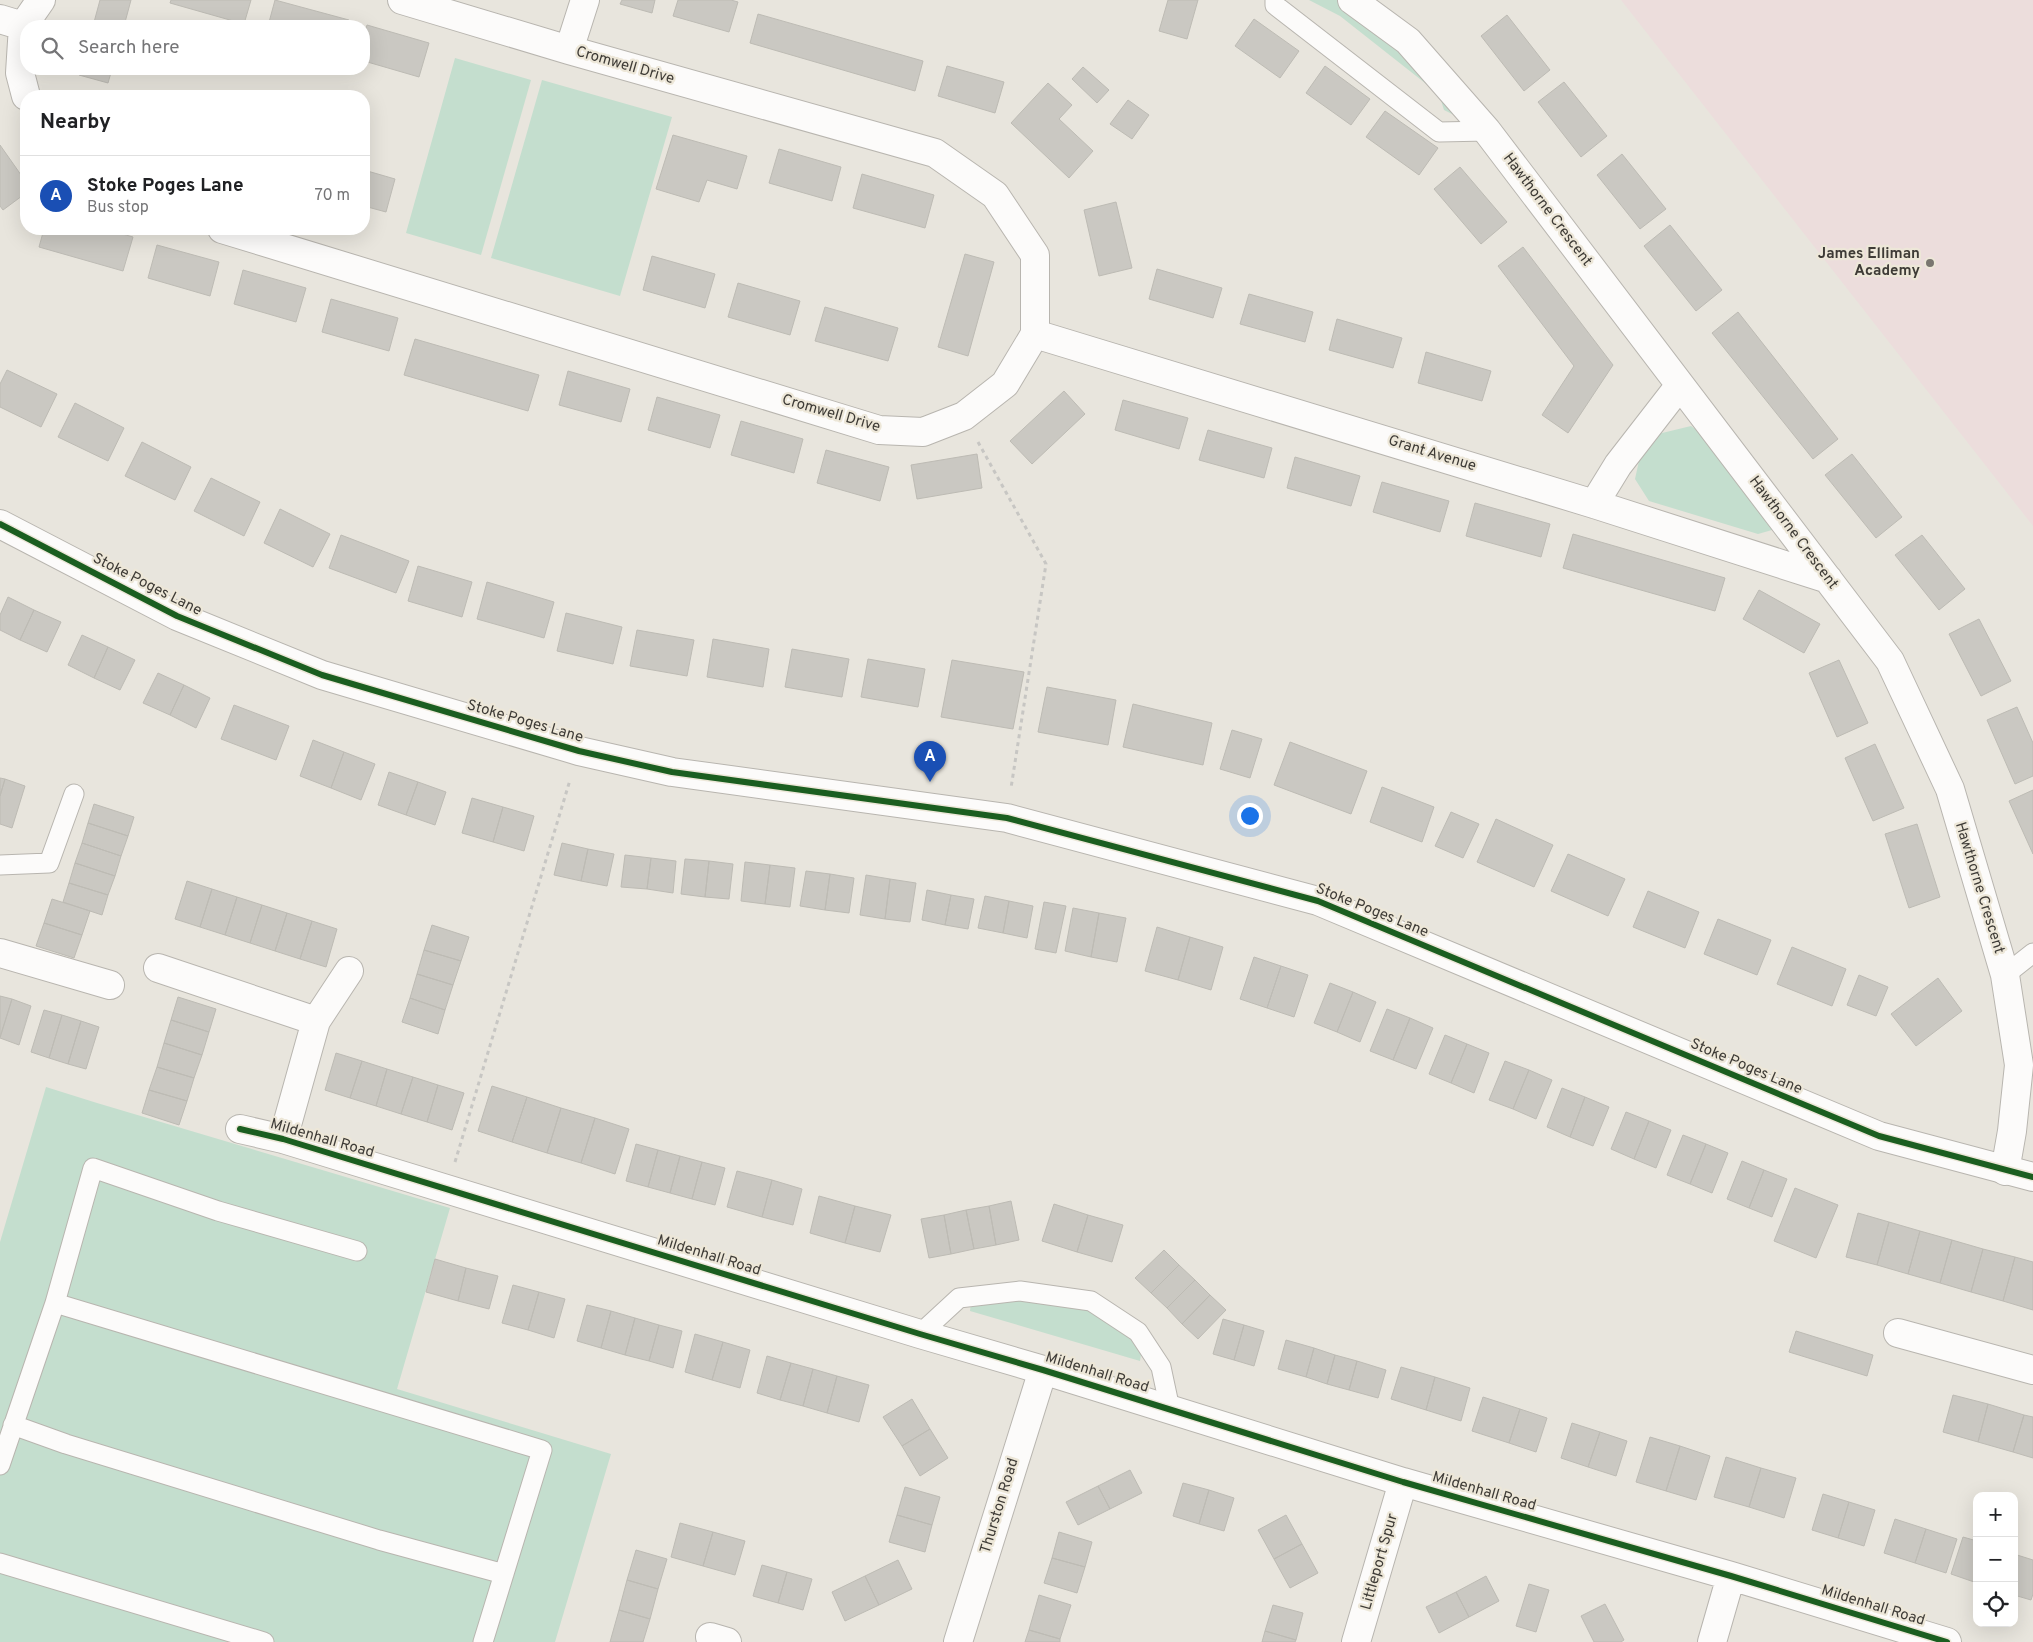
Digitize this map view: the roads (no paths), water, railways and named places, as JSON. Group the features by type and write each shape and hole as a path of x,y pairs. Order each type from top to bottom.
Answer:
{"street":[{"path":"20,74 11,22 41,0"},
{"name":"Cromwell Drive","path":"242,235 879,430 923,432 964,416 1005,384 1035,334 1035,256 995,195 935,153 570,50 402,0"},
{"path":"570,50 585,0"},
{"name":"Hawthorne Crescent","path":"1352,0 1408,41 1487,131 1890,661 1950,789 2005,975 2019,1065 2012,1131 2005,1171"},
{"path":"20,75 24,90"},
{"name":"Grant Avenue","path":"1035,334 1594,504 1828,578"},
{"path":"1594,504 1618,465 1680,385"},
{"name":"Stoke Poges Lane","path":"0,524 177,616 322,675 579,751 672,772 1007,818 1318,901 1879,1136 2033,1177"},
{"path":"0,953 110,985"},
{"path":"158,968 316,1021"},
{"name":"Mildenhall Road","path":"283,1139 316,1021 349,971"},
{"name":"Mildenhall Road","path":"240,1129 283,1139 1043,1370 1403,1482 1731,1576 1946,1642"},
{"path":"1898,1333 1940,1355 2033,1370"},
{"name":"Thurston Road","path":"958,1642 1043,1370"},
{"name":"Littleport Spur","path":"1356,1642 1403,1482"},
{"path":"1712,1642 1731,1576"}],"lane":[{"path":"1275,0 1275,4 1438,132 1487,131"},
{"path":"0,865 49,862 74,794"},
{"path":"2005,975 2033,953"},
{"path":"0,1465 54,1303 93,1168 218,1211 357,1251"},
{"path":"920,1334 960,1298 1020,1291 1092,1302 1138,1332 1161,1367 1170,1409"},
{"path":"54,1303 542,1450 483,1642"},
{"path":"13,1425 66,1444 379,1540 504,1574"},
{"path":"0,1564 264,1642"}],"place":[{"name":"James Elliman Academy","path":"1930,263"},
{"name":"Stoke Poges Lane","path":"930,782"}]}
